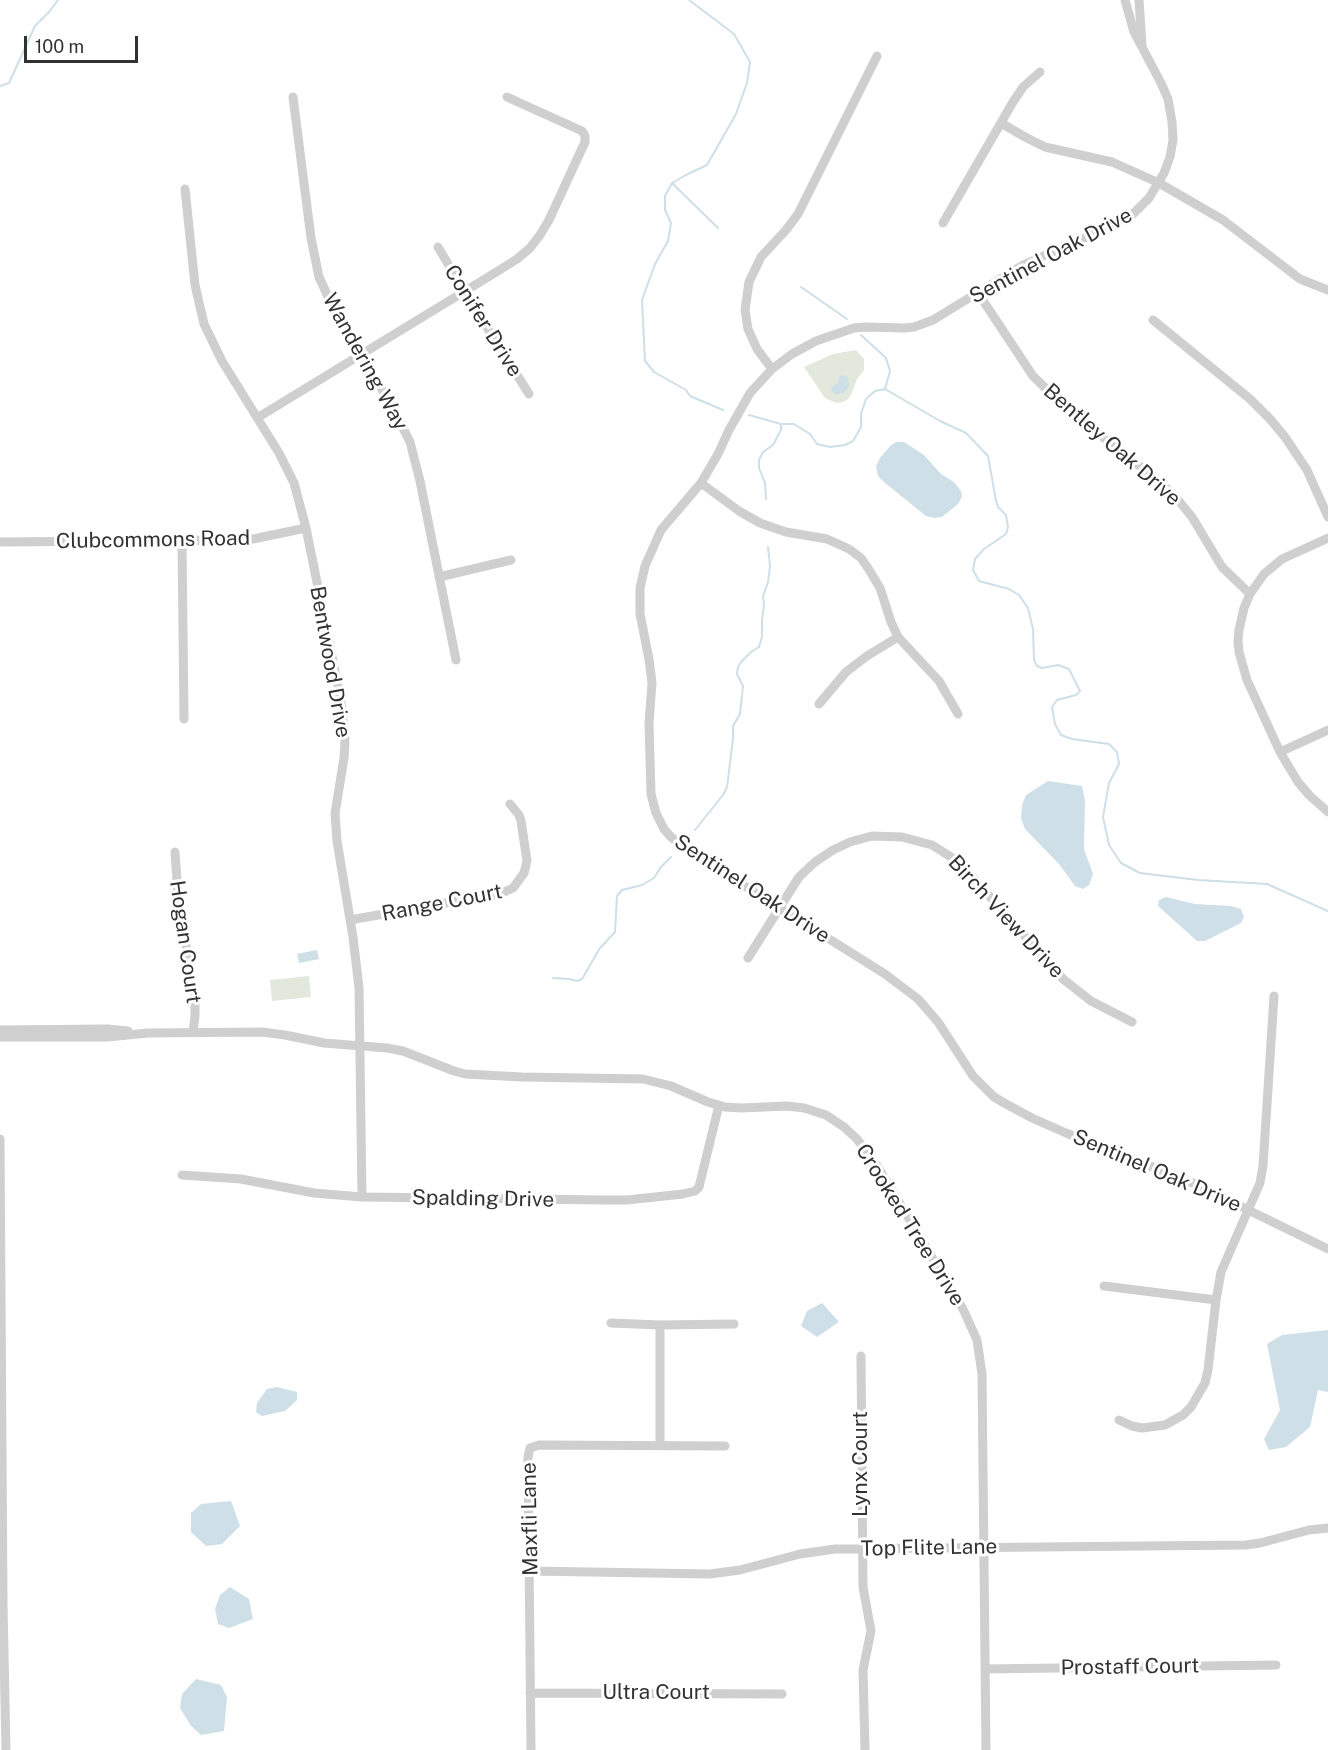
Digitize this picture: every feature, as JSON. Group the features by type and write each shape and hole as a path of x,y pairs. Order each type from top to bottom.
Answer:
{"street":[{"name":"Sentinel Oak Drive","path":"1125,0 1134,32 1168,99 1172,122 1173,140 1170,157 1159,183 1141,207 1118,223 1023,265 942,316 914,327 864,327 828,336 792,354 772,369 750,393 701,483 661,530 642,577 640,614 652,683 649,723 651,794 660,822 676,842 885,974 918,999 938,1022 973,1076 1005,1104 1066,1133 1185,1180 1328,1249"},
{"name":"Sentinel Oak Drive","path":"1139,0 1143,47"},
{"path":"772,369 757,349 748,329 746,300 749,282 761,257 798,213 877,56"},
{"path":"942,223 1023,87 1040,72"},
{"name":"Wandering Way","path":"293,97 317,269 328,298 392,406 410,442 456,660"},
{"path":"257,418 517,259 530,248 549,220 585,142 585,136 582,131 507,97"},
{"path":"1001,123 1024,138 1045,147 1112,162 1159,183 1223,220 1300,279 1328,290"},
{"name":"Bentwood Drive","path":"185,189 195,285 204,324 222,361 290,473 300,500 344,724 344,758 335,813 337,841 358,977 362,1197"},
{"name":"Conifer Drive","path":"438,247 529,394"},
{"name":"Bentley Oak Drive","path":"978,293 1033,376 1066,408 1174,495 1192,517 1222,567 1250,594"},
{"path":"1153,320 1250,399 1270,419 1302,463 1317,490 1328,517"},
{"path":"701,483 739,511 760,523 786,532 827,539 849,549 861,558 875,577 898,637 939,681 958,714"},
{"name":"Clubcommons Road","path":"0,542 253,539 306,528"},
{"path":"1328,538 1282,559 1264,574 1250,594 1240,619 1239,630 1239,652 1247,680 1280,752 1298,782 1328,812"},
{"path":"182,541 184,719"},
{"path":"439,577 511,560"},
{"path":"819,704 846,672 898,637"},
{"path":"1280,752 1328,730"},
{"name":"Range Court","path":"350,920 502,893 513,888 524,873 527,861 521,821 510,804"},
{"name":"Birch View Drive","path":"748,958 799,877 824,855 841,845 861,839 880,836 902,837 923,842 959,862 1063,979 1091,1001 1132,1022"},
{"name":"Hogan Court","path":"175,852 178,909 195,993 193,1032"},
{"path":"1119,1420 1142,1428 1166,1425 1191,1407 1200,1394 1208,1370 1216,1300 1224,1262 1260,1183 1274,996"},
{"name":"Crooked Tree Drive","path":"0,1030 107,1029 148,1033"},
{"name":"Crooked Tree Drive","path":"0,1038 262,1032 324,1043 403,1051 454,1071 476,1075 644,1079 671,1086 718,1106 741,1108 787,1106 815,1111 844,1127 857,1139 878,1167 963,1309 977,1340 982,1374 986,1750"},
{"name":"Spalding Drive","path":"182,1175 224,1177 314,1193 362,1197 627,1200 695,1191 699,1187 718,1106"},
{"path":"0,1139 6,1750"},
{"path":"1104,1286 1216,1300"},
{"path":"611,1323 734,1324"},
{"path":"660,1325 660,1445"},
{"name":"Lynx Court","path":"861,1356 863,1596 871,1631 863,1670 865,1750"},
{"name":"Maxfli Lane","path":"531,1750 528,1457 530,1448 539,1445 725,1446"},
{"name":"Top Flite Lane","path":"530,1571 710,1574 740,1570 817,1551 1246,1545 1309,1530 1328,1528"},
{"name":"Prostaff Court","path":"985,1669 1276,1665"},
{"name":"Ultra Court","path":"530,1693 782,1694"}],"shaded area":[{"path":"856,350 864,359 864,370 857,379 852,393 843,402 837,403 825,398 804,367 833,354"},
{"path":"842,375 848,377 849,386 843,393 836,395 831,390"},
{"path":"896,442 904,442 924,455 961,491 962,497 958,504 942,517 926,516 878,476 876,466 880,458"},
{"path":"1048,781 1082,786 1085,801 1084,849 1093,874 1089,885 1083,889 1075,886 1059,864 1025,829 1021,818 1026,795"},
{"path":"1166,897 1195,904 1231,906 1241,909 1244,917 1241,923 1205,941 1197,941 1158,906 1159,900"},
{"path":"317,950 319,959 299,963 297,954"},
{"path":"309,976 311,997 272,1001 270,980"},
{"path":"822,1303 839,1322 817,1337 801,1326 807,1311"},
{"path":"1328,1330 1328,1392 1318,1390 1310,1427 1286,1447 1269,1450 1264,1439 1280,1410 1267,1344 1282,1335"},
{"path":"277,1387 297,1392 297,1400 285,1411 262,1416 256,1412 257,1403 267,1389"},
{"path":"231,1501 240,1526 222,1544 206,1546 191,1532 191,1513 201,1504"},
{"path":"230,1587 249,1599 253,1619 229,1628 218,1624 215,1609 220,1595"},
{"path":"196,1679 221,1685 227,1697 224,1731 201,1735 191,1726 180,1708 182,1694"}],"waterway":[{"path":"0,86 9,83 35,26 58,0"},
{"path":"689,0 734,34 750,62 747,83 736,114 707,165 672,183 665,196 665,210 671,223 668,241 655,264 642,300 645,361 654,372 686,390 690,396 723,410"},
{"path":"673,184 718,228"},
{"path":"801,287 847,319"},
{"path":"861,335 886,358 890,371 885,389"},
{"path":"749,415 781,424 794,424 810,434 817,444 830,447 845,445 853,441 861,427 861,414 866,399 875,391 885,389 940,421 966,433 988,456 996,501 998,507 1006,515 1008,527 1006,534 984,549 975,559 973,570 979,581 1009,589 1019,595 1028,608 1033,629 1034,660 1037,666 1042,668 1058,665 1069,669 1080,691 1076,695 1057,700 1052,707 1055,724 1061,735 1072,739 1109,744 1117,752 1119,764 1109,783 1103,817 1109,845 1121,863 1140,873 1198,880 1267,884 1328,911"},
{"path":"766,499 765,483 759,468 759,460 763,452 773,445 781,430 781,424"},
{"path":"695,830 727,787 733,726 740,714 743,686 737,674 738,667 751,652 759,647 762,637 763,596 770,566 768,547"},
{"path":"553,978 577,981 582,979 600,948 615,932 617,896 622,890 642,885 654,878 671,857"}]}
